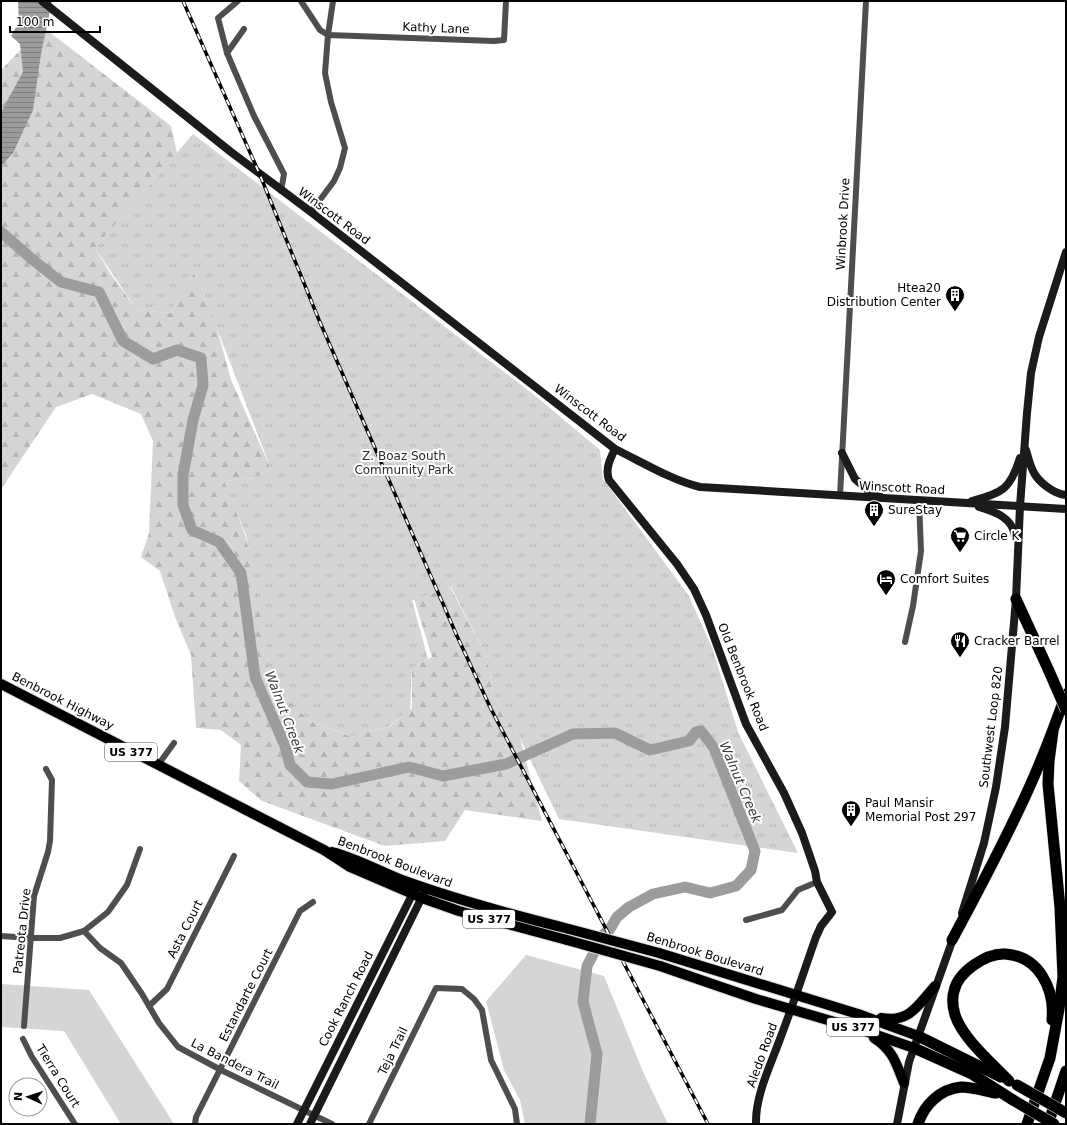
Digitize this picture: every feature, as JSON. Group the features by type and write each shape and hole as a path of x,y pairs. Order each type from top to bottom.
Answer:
{"highway":[{"path":"1016,599 1066,710"},
{"path":"952,940 994,861 1030,787 1053,731 1066,694"},
{"path":"1027,1124 1050,1058 1063,977 1060,907 1048,784 1053,731"},
{"path":"1013,1083 970,1039 961,1027 955,1015 953,1000 954,990 959,980 969,968 990,956 1004,954 1027,960 1042,973 1051,995 1053,1013 1049,1044 1050,1058"},
{"name":"Benbrook Boulevard","path":"918,1036 1013,1083 1066,1113"},
{"name":"Benbrook Boulevard","path":"914,1048 972,1074 1054,1124"},
{"path":"1048,1124 1066,1071"},
{"path":"918,1124 921,1115 928,1104 937,1096 949,1090 961,1087 1008,1097"}],"main road":[{"name":"Winscott Road","path":"42,1 231,152 311,212 615,448 655,470 690,485 732,490 1020,506 1066,510"},
{"name":"Southwest Loop 820","path":"897,1124 909,1062 980,857 996,787 1005,727 1016,599 1017,548 1031,373 1039,337 1066,252"},
{"path":"1025,446 1034,473 1045,485 1061,494 1066,495"},
{"path":"967,503 995,494 1009,484 1016,472 1025,446"},
{"name":"Old Benbrook Road","path":"615,448 608,465 607,474 609,480 677,564 694,588 706,615 746,724 784,793 802,833 815,871 817,882 832,912 821,926 816,937 796,996"},
{"path":"842,453 855,480 868,491 885,499"},
{"path":"967,503 994,511 1004,517 1011,525 1015,533 1017,548"},
{"name":"Benbrook Highway","path":"1,684 262,819"},
{"name":"Benbrook Boulevard","path":"262,819 324,850 350,867 419,891 461,900 659,953 858,1014 918,1036"},
{"name":"Benbrook Boulevard","path":"419,891 459,911 660,966 914,1048"},
{"name":"Cook Ranch Road","path":"297,1124 419,891"},
{"name":"Cook Ranch Road","path":"310,1124 419,891"},
{"path":"858,1014 889,1020 900,1018 913,1010 935,986"},
{"name":"Aledo Road","path":"756,1124 757,1108 762,1088 796,996"},
{"path":"862,1030 881,1043 891,1053 897,1063 904,1084"}],"street":[{"name":"Winscott Road","path":"238,1 218,18 227,53 254,116 284,174 281,191"},
{"path":"302,1 320,30 328,35"},
{"path":"311,212 334,181 340,168 345,148 331,102 325,73 328,35 333,1"},
{"name":"Kathy Lane","path":"328,35 439,40 504,40 506,1"},
{"name":"Winbrook Drive","path":"840,496 866,1"},
{"path":"227,53 244,29"},
{"path":"905,642 913,606 921,551 919,501"},
{"path":"158,765 174,743"},
{"name":"Patreota Drive","path":"24,1026 35,891 50,841 52,780 46,769"},
{"path":"1,936 60,938 84,931 108,912 127,885 140,849"},
{"name":"Asta Court","path":"149,1006 167,989 234,856"},
{"path":"746,920 782,910 798,890 817,882"},
{"name":"Estandarte Court","path":"195,1124 196,1117 300,911 313,902"},
{"name":"La Bandera Trail","path":"84,931 100,948 121,963 159,1023 178,1047 221,1070 332,1124"},
{"name":"Teja Trail","path":"369,1124 436,988 462,989 474,999 482,1010 491,1060 515,1109 517,1124"},
{"name":"Tierra Court","path":"23,1039 32,1057 75,1124"}],"green space":[{"path":"43,27 171,126 177,153 95,248 110,273 137,310 170,313 195,271 216,325 231,380 271,469 253,478 225,481 245,535 255,573 271,683 310,721 350,736 389,727 412,708 412,668 432,657 414,599 450,587 486,655 494,695 520,738 542,821 465,810 445,841 385,846 262,801 239,781 241,745 221,730 196,728 191,655 175,617 160,571 141,557 149,533 153,441 141,414 92,394 56,407 1,489 1,70"},
{"name":"Z. Boaz South Community Park","path":"193,134 533,394 600,450 603,479 689,596 713,650 738,732 798,853 559,819 520,738 494,695 486,655 451,587 412,600 428,659 412,668 410,710 388,727 351,736 310,721 271,683 260,609 246,535 224,481 253,478 271,469 195,271 170,313 137,310 95,248"},
{"path":"526,955 604,976 644,1074 668,1124 525,1124 520,1100 504,1070 486,1001"},
{"path":"1,984 89,990 174,1124 121,1124 64,1031 1,1027"}],"shaded area":[{"path":"18,1 52,1 41,54 33,110 13,153 1,166 1,112 23,72 20,44 11,36 19,22"}],"waterway":[{"name":"Walnut Creek","path":"1,232 61,282 99,292 123,341 153,359 177,350 201,358 203,385 193,420 183,475 183,505 192,530 219,542 241,573 255,677 285,746 290,765 307,782 332,784 409,767 443,776 506,764 573,734 615,733 650,750 689,741 696,732 701,731 714,748 755,851 751,870 736,886 710,893 685,887 653,894 629,907 617,917 610,929 604,934 587,966 583,1002 597,1054 590,1124"}],"railway":[{"path":"183,1 260,175 319,320 457,636 491,709 708,1124"}],"place":[{"name":"Htea20 Distribution Center","path":"955,312"},
{"name":"SureStay","path":"874,527"},
{"name":"Circle K","path":"960,553"},
{"name":"Comfort Suites","path":"886,596"},
{"name":"Cracker Barrel","path":"960,658"},
{"name":"Paul Mansir Memorial Post 297","path":"851,827"}]}
